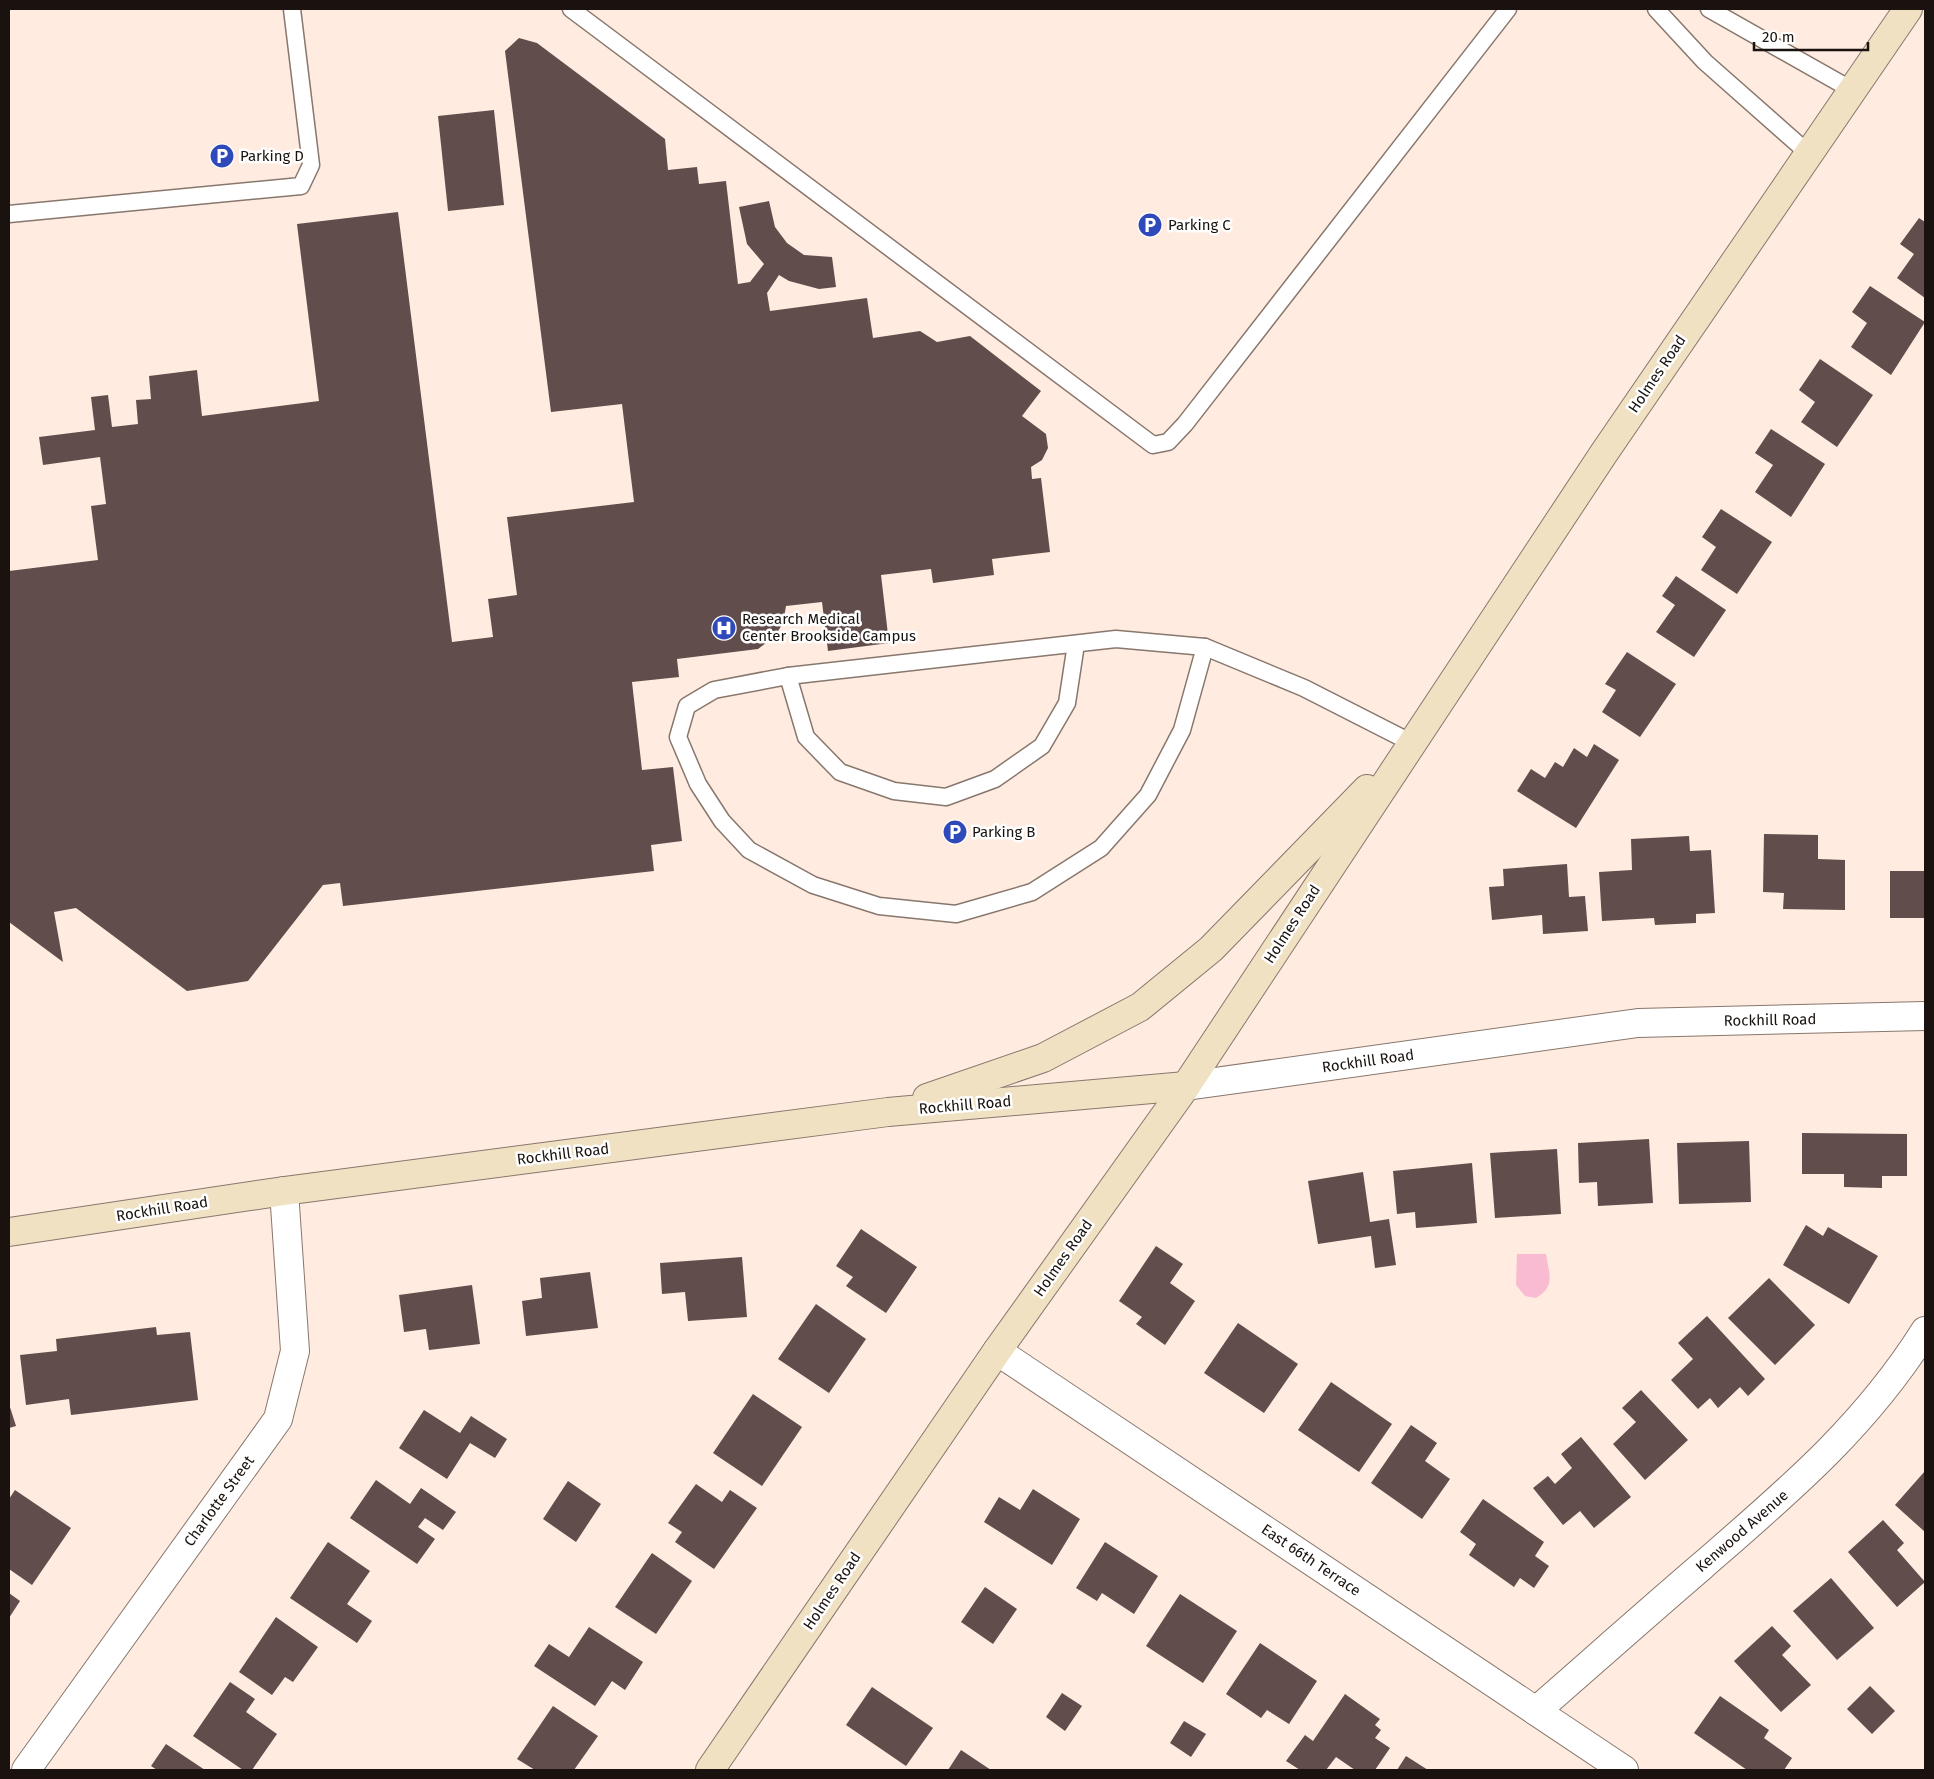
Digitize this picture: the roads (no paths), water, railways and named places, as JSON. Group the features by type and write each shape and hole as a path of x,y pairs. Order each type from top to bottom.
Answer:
{"main road":[{"name":"Holmes Road","path":"712,1769 997,1351 1186,1086 1604,453 1908,9"},
{"name":"Holmes Road","path":"888,1112 1043,1058 1140,1006 1211,949 1412,743"},
{"name":"Rockhill Road","path":"9,1232 284,1191 888,1112 1186,1086"}],"street":[{"name":"Rockhill Road","path":"1186,1086 1638,1023 1925,1016"},
{"name":"Charlotte Street","path":"26,1770 278,1419 295,1351 284,1191"},
{"name":"Kenwood Avenue","path":"1536,1711 1785,1495 1843,1438 1900,1370 1925,1331"},
{"name":"East 66th Terrace","path":"997,1351 1624,1770"}],"lane":[{"path":"9,214 300,186 311,165 292,9"},
{"path":"571,9 1153,445 1168,442 1185,424 1508,9"},
{"path":"1656,9 1706,62 1808,153"},
{"path":"1708,9 1852,90"},
{"path":"1205,647 1182,730 1148,794 1101,848 1032,892 956,914 878,906 813,885 749,850 722,821 698,784 678,737 687,706 714,690 788,676 1116,639 1205,647 1304,688 1412,743"},
{"path":"788,676 806,737 840,772 894,791 946,797 995,779 1042,746 1067,703 1076,644"}],"place":[{"name":"Parking D","path":"222,156"},
{"name":"Parking C","path":"1150,225"},
{"name":"Research Medical Center Brookside Campus","path":"724,628"},
{"name":"Parking B","path":"955,832"}]}
